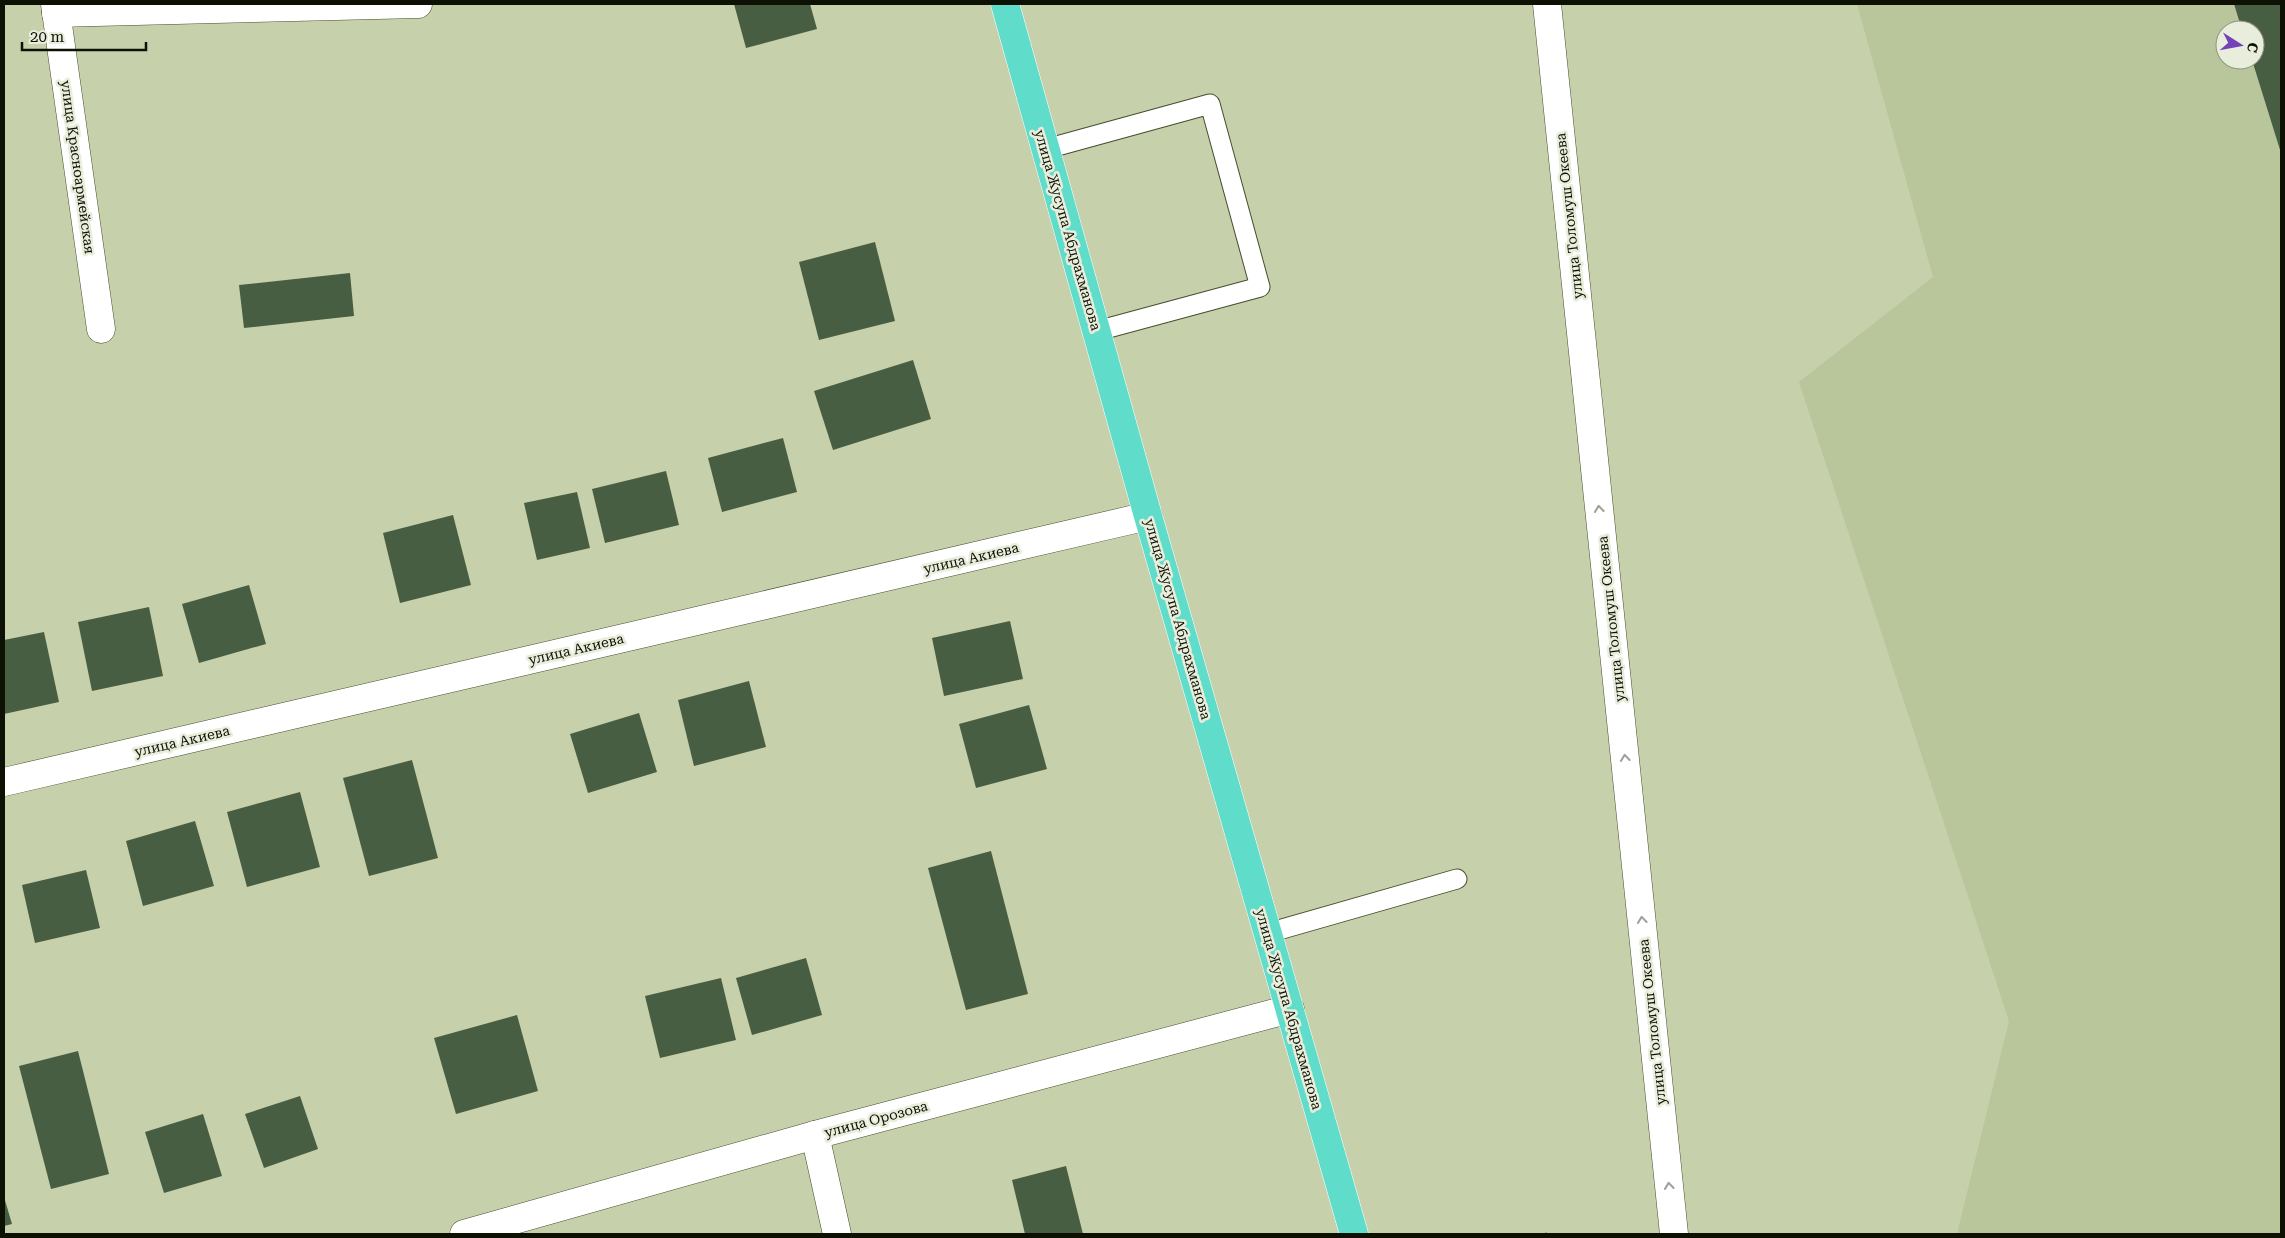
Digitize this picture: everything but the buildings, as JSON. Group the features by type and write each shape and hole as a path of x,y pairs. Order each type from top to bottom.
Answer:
{"highway":[{"name":"улица Жусупа Абдрахманова","path":"1005,4 1148,516 1354,1234"}],"street":[{"path":"56,8 418,4"},
{"name":"улица Толомуш Океева","path":"1548,4 1674,1234"},
{"name":"улица Красноармейская","path":"56,8 101,329"},
{"name":"улица Акиева","path":"4,782 1148,516"},
{"name":"улица Орозова","path":"464,1234 815,1135 1290,1009"},
{"path":"815,1135 837,1234"}],"lane":[{"path":"1046,149 1210,104 1260,287 1097,331"},
{"path":"1268,933 1457,879"}],"shaded area":[{"path":"1857,4 2281,4 2281,1234 1957,1234 2009,1021 1799,382 1933,277"}]}
